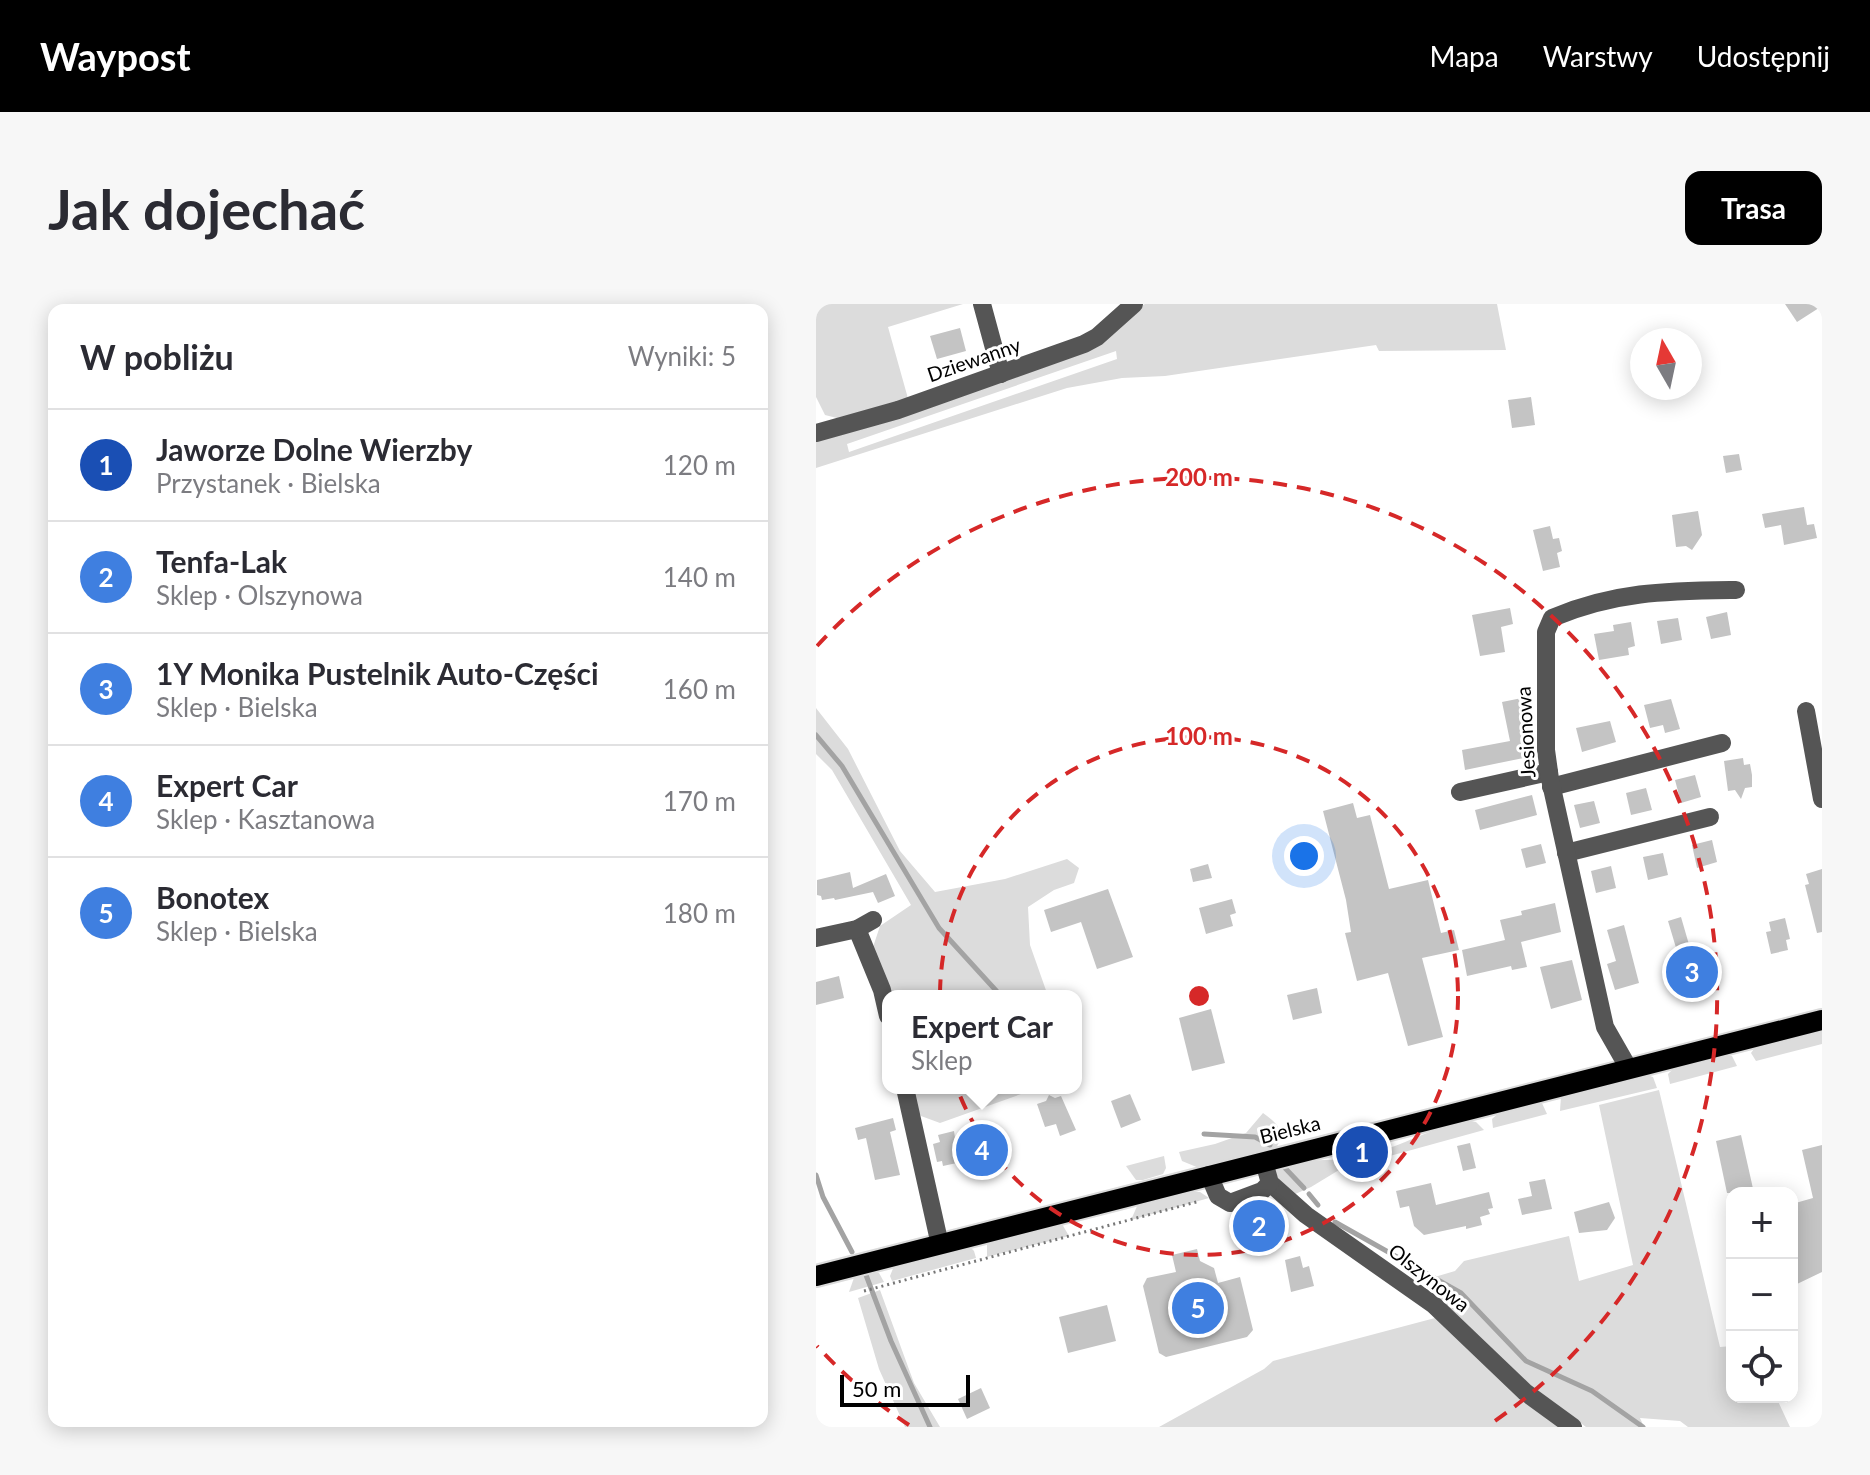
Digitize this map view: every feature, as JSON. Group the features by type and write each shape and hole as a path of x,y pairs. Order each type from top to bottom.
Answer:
{"main road":[{"name":"Bielska","path":"816,1276 1822,1020"}],"street":[{"path":"982,304 1001,374"},
{"name":"Dziewanny","path":"816,431 898,410 1084,344 1097,337 1134,304"},
{"name":"Jesionowa","path":"1629,1069 1605,1027 1550,780 1546,750 1546,632 1552,618 1582,606 1652,591 1736,590"},
{"path":"1806,711 1822,799"},
{"path":"1460,792 1550,780 1722,743"},
{"path":"1566,853 1710,817"},
{"path":"816,938 865,924 882,990"},
{"path":"906,1094 940,1245"},
{"path":"1209,1175 1218,1196 1230,1203 1262,1191 1270,1183 1264,1162"},
{"name":"Olszynowa","path":"1270,1183 1306,1215 1434,1305 1525,1392 1573,1427"}],"path":[{"path":"864,1291 1218,1196"}],"shaded area":[{"path":"816,304 963,304 888,327 909,402 841,419 825,415 816,397"},
{"path":"1145,304 1497,304 1506,350 1379,351 1376,345 1165,376 1122,378 1067,388 816,468 816,438 977,388","holes":["1116,351 1117,359 849,452 847,444"]},
{"path":"816,708 848,749 900,851 935,892 1005,879 1067,859 1079,868 1074,883 1054,890 1028,907 1030,945 1046,990 886,990 872,950 880,926 911,905 832,770 816,754"},
{"path":"1822,1029 1822,1044 1756,1061 1751,1053 1756,1046"},
{"path":"1724,1054 1732,1056 1737,1066 1670,1084 1668,1074 1676,1066"},
{"path":"1644,1074 1653,1077 1657,1088 1560,1111 1561,1096"},
{"path":"1659,1090 1720,1347 1726,1346 1726,1403 1779,1403 1790,1427 1688,1427 1680,1421 1640,1418 1644,1427 1586,1427 1532,1387 1421,1281 1455,1271 1464,1261 1569,1236 1579,1281 1633,1265 1599,1105"},
{"path":"912,1094 1021,1094 940,1123 921,1116"},
{"path":"1541,1101 1547,1114 1493,1128 1492,1119 1501,1111"},
{"path":"1263,1113 1281,1133 1275,1149 1199,1168 1182,1161 1179,1152 1246,1133"},
{"path":"1471,1121 1484,1130 1339,1170 1293,1195 1285,1192 1275,1172 1300,1161 1337,1159 1377,1151"},
{"path":"1164,1156 1166,1168 1163,1174 1143,1180 1136,1180 1126,1166"},
{"path":"1187,1191 1200,1192 1209,1198 1131,1220 1138,1204"},
{"path":"1062,1224 1069,1236 987,1257 987,1242"},
{"path":"969,1246 976,1258 892,1281 890,1276 894,1266"},
{"path":"873,1271 879,1273 884,1282 849,1292 855,1275"},
{"path":"880,1290 914,1383 940,1427 905,1427 879,1369 858,1298"},
{"path":"1435,1318 1563,1427 1159,1427 1264,1369 1273,1361"}],"building":[{"path":"1785,304 1822,304 1822,306 1797,322"},
{"path":"960,328 966,351 937,359 930,336"},
{"path":"1531,397 1535,425 1512,428 1508,400"},
{"path":"1739,454 1742,470 1726,473 1723,456"},
{"path":"1804,507 1807,525 1814,524 1817,538 1784,545 1781,525 1765,528 1762,514"},
{"path":"1698,511 1702,535 1692,550 1686,546 1676,547 1672,515"},
{"path":"1550,526 1553,539 1559,538 1562,551 1557,553 1560,567 1543,571 1533,530"},
{"path":"1510,608 1513,624 1501,627 1505,652 1480,656 1472,615"},
{"path":"1727,612 1731,635 1711,639 1706,617"},
{"path":"1678,618 1682,640 1661,644 1657,621"},
{"path":"1631,622 1635,646 1628,648 1629,655 1599,660 1594,634 1614,631 1613,625"},
{"path":"1522,698 1526,717 1520,718 1528,757 1465,770 1462,750 1510,741 1502,702"},
{"path":"1671,699 1680,729 1665,733 1663,725 1650,728 1644,705"},
{"path":"1610,721 1616,742 1582,752 1576,728"},
{"path":"1743,758 1744,765 1750,764 1752,787 1745,788 1741,799 1735,790 1728,791 1724,761"},
{"path":"1695,775 1701,797 1681,803 1675,780"},
{"path":"1646,788 1652,810 1631,815 1626,793"},
{"path":"1532,795 1537,815 1480,830 1475,810"},
{"path":"1594,801 1600,823 1580,828 1574,805"},
{"path":"1353,803 1357,818 1370,815 1389,889 1428,880 1441,933 1454,930 1459,950 1422,958 1443,1037 1408,1046 1388,973 1357,981 1345,933 1351,932 1346,900 1323,811"},
{"path":"1712,840 1717,862 1697,868 1692,845"},
{"path":"1541,844 1546,863 1526,868 1521,849"},
{"path":"1663,853 1668,875 1648,880 1643,857"},
{"path":"1208,864 1212,878 1193,882 1190,869"},
{"path":"1611,866 1616,888 1596,893 1591,871"},
{"path":"1822,869 1822,932 1817,933 1805,885 1809,884 1806,874"},
{"path":"850,872 853,888 886,874 895,896 878,903 873,892 835,900 822,900 817,895 817,880"},
{"path":"1108,889 1133,957 1097,969 1081,922 1051,932 1044,910"},
{"path":"1232,899 1236,913 1230,915 1233,926 1206,934 1199,908"},
{"path":"1555,903 1561,932 1521,942 1527,967 1512,970 1511,966 1467,976 1462,950 1505,940 1500,920"},
{"path":"1681,917 1690,948 1697,946 1704,974 1681,979 1668,921"},
{"path":"1785,918 1790,939 1786,940 1788,950 1771,954 1766,932 1771,931 1769,922"},
{"path":"1624,925 1639,983 1615,990 1607,964 1616,961 1607,930"},
{"path":"1572,960 1582,1000 1551,1009 1540,967"},
{"path":"839,976 844,998 816,1005 816,982"},
{"path":"1317,988 1322,1013 1293,1020 1287,995"},
{"path":"1211,1009 1225,1063 1192,1071 1179,1018"},
{"path":"1130,1094 1141,1120 1121,1128 1111,1101"},
{"path":"1049,1095 1055,1098 1061,1096 1076,1130 1060,1136 1056,1124 1045,1127 1037,1104 1046,1101"},
{"path":"893,1118 896,1130 890,1132 900,1175 875,1180 866,1138 858,1140 855,1128"},
{"path":"995,1123 1002,1153 943,1166 942,1161 937,1162 933,1144 940,1142 938,1135 954,1131 955,1138 982,1132 981,1126"},
{"path":"1741,1135 1753,1187 1726,1188 1716,1141"},
{"path":"1470,1143 1476,1168 1463,1171 1457,1146"},
{"path":"1822,1145 1822,1272 1798,1284 1798,1202 1813,1198 1802,1150"},
{"path":"1545,1179 1552,1209 1522,1215 1518,1199 1532,1196 1529,1182"},
{"path":"1431,1183 1436,1205 1489,1192 1493,1208 1488,1209 1490,1214 1480,1217 1482,1225 1424,1235 1414,1226 1409,1206 1400,1208 1396,1191"},
{"path":"1609,1202 1615,1218 1607,1230 1579,1233 1574,1212"},
{"path":"1278,1218 1282,1234 1245,1243 1241,1227"},
{"path":"1197,1249 1200,1261 1214,1268 1218,1283 1240,1277 1253,1330 1247,1337 1166,1357 1159,1353 1143,1286 1147,1278 1176,1272 1172,1255"},
{"path":"1300,1256 1303,1268 1309,1266 1314,1286 1291,1292 1285,1260"},
{"path":"1107,1305 1116,1341 1068,1353 1059,1317"},
{"path":"981,1388 990,1408 967,1419 958,1399"}],"waterway":[{"path":"816,735 842,766 939,928 996,990"},
{"path":"1204,1134 1255,1137 1270,1145"},
{"path":"1285,1168 1304,1188"},
{"path":"816,1175 823,1197 852,1252"},
{"path":"1309,1194 1318,1205"},
{"path":"1335,1222 1461,1293 1526,1361 1592,1391 1643,1427"},
{"path":"866,1275 891,1341 930,1427"}],"place":[{"name":"1Y Monika Pustelnik Auto-Części","path":"1692,972"},
{"name":"Expert Car","path":"982,1150"},
{"name":"Jaworze Dolne Wierzby","path":"1362,1152"},
{"name":"Tenfa-Lak","path":"1259,1226"},
{"name":"Bonotex","path":"1198,1308"}]}
